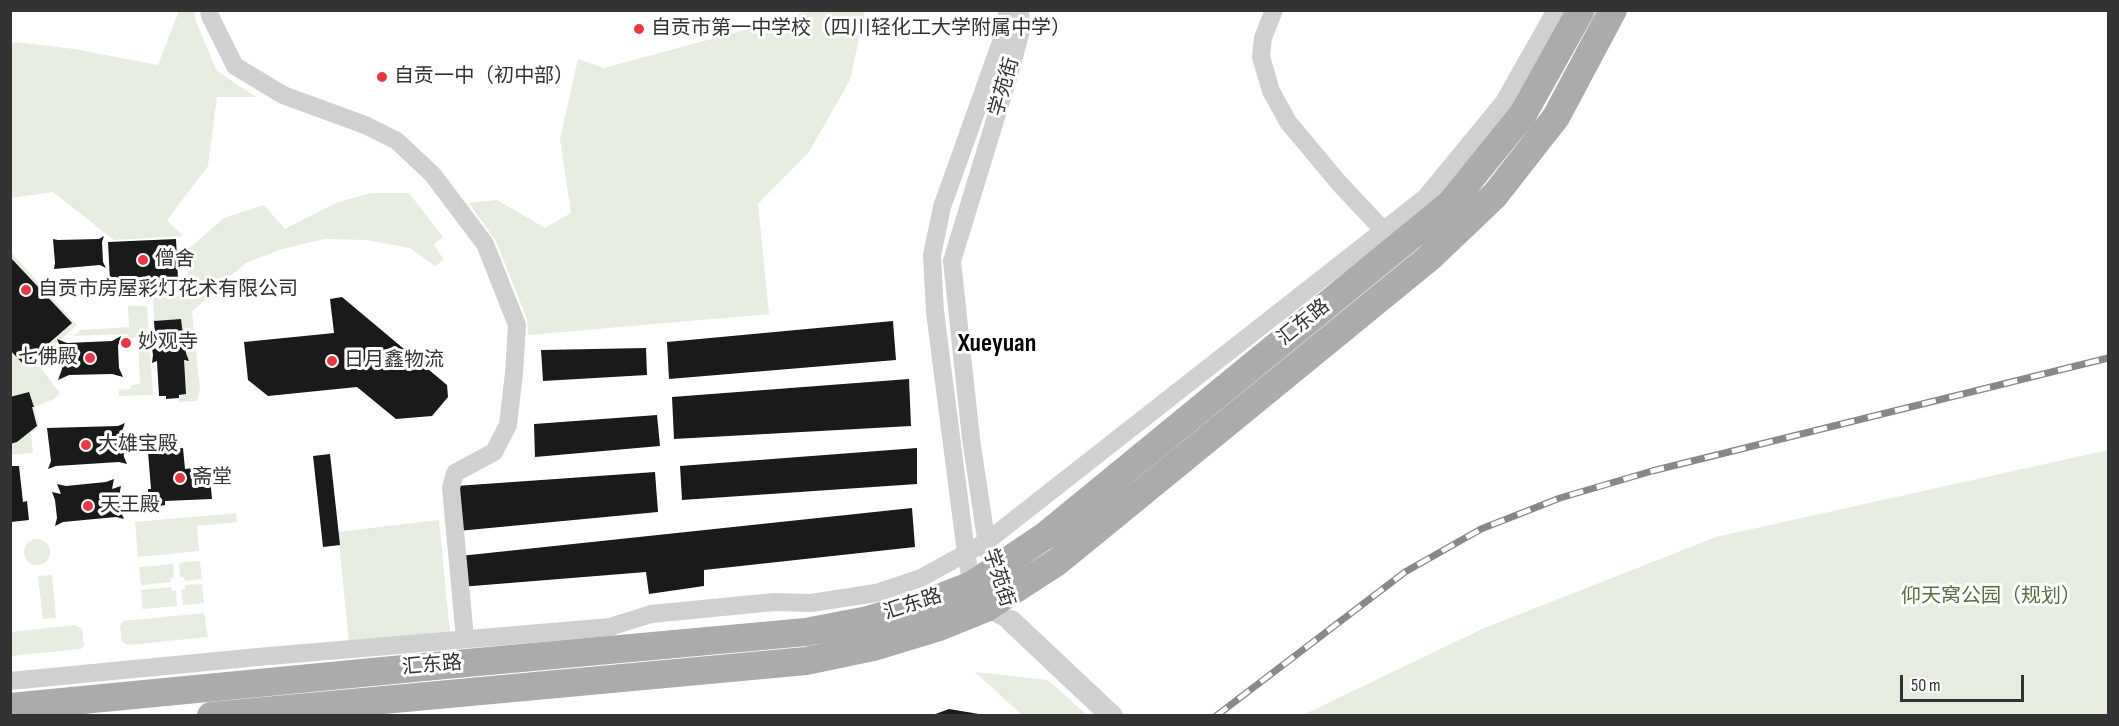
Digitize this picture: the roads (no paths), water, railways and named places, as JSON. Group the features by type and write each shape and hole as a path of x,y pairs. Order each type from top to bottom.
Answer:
{"main road":[{"name":"汇东路","path":"10,707 806,632 868,620 926,603 994,596 1046,536 1450,204 1523,114 1581,10"},
{"name":"汇东路","path":"212,716 806,661 873,647 939,627 1057,562 1429,258 1495,195 1556,117 1613,10"}],"street":[{"path":"209,10 236,66 283,95 365,126 397,141 433,175 485,244 517,325 508,425 494,452 455,472 451,488 465,638"},
{"name":"学苑街","path":"994,596 966,554 935,312 932,255 942,207 1007,25 1007,10"},
{"name":"学苑街","path":"994,596 971,439 952,261 1011,68 1021,31 1020,10"},
{"path":"1274,10 1263,38 1261,57 1271,92 1288,122 1339,183 1383,230"},
{"path":"10,681 465,638 610,627 651,614 774,602 811,603 876,593 921,578 986,542 1426,197 1504,102 1556,10"},
{"path":"994,596 1112,716"}],"railway":[{"path":"1216,716 1405,572 1481,529 1560,498 1652,471 2108,358"}],"place":[{"name":"自贡市第一中学校（四川轻化工大学附属中学）","path":"639,29"},
{"name":"自贡一中（初中部）","path":"382,77"},
{"name":"僧舍","path":"143,260"},
{"name":"自贡市房屋彩灯花术有限公司","path":"26,290"},
{"name":"妙观寺","path":"126,343"},
{"name":"七佛殿","path":"90,358"},
{"name":"日月鑫物流","path":"332,361"},
{"name":"大雄宝殿","path":"86,445"},
{"name":"斋堂","path":"180,478"},
{"name":"天王殿","path":"88,506"}],"district":[{"name":"Xueyuan","path":"997,344"}],"park label":[{"name":"仰天窝公园（规划）","path":"1991,597"}]}
